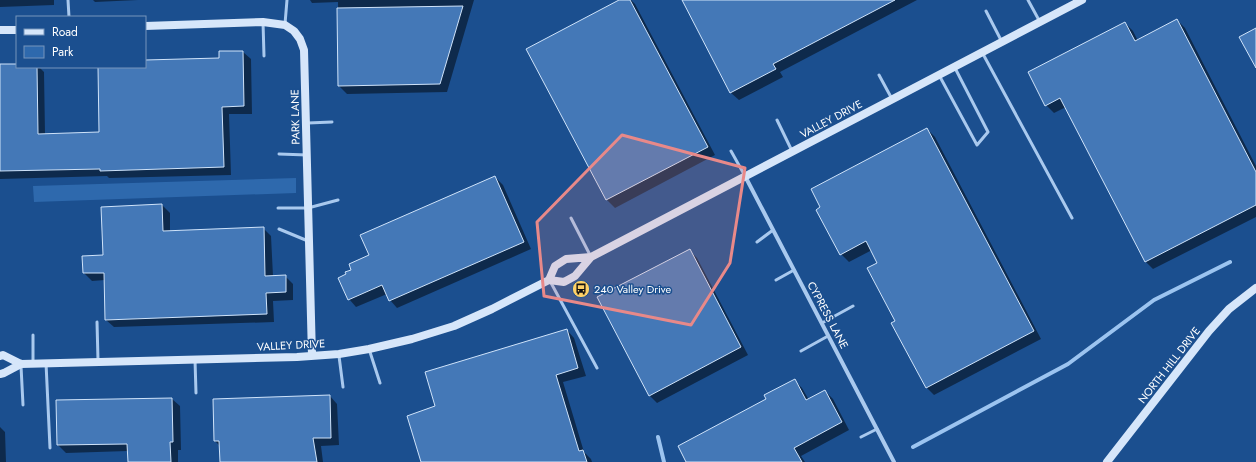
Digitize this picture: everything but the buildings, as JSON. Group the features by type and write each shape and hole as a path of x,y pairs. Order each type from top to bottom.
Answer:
{"main road":[{"name":"VALLEY DRIVE","path":"549,280 554,266 566,260 590,257 1082,0"},
{"path":"146,26 263,22 285,25"},
{"name":"PARK LANE","path":"285,25 294,31 300,39 304,50 312,356"},
{"path":"0,30 16,30"},
{"name":"VALLEY DRIVE","path":"0,356 21,364 33,364 312,356 339,354 369,349 412,339 454,326 549,280 564,282 575,276 590,257"},
{"name":"NORTH HILL DRIVE","path":"1106,462 1209,331 1230,309 1256,288"},
{"name":"VALLEY DRIVE","path":"0,374 21,364"}],"street":[{"name":"CYPRESS LANE","path":"745,176 894,462"}],"lane":[{"path":"68,0 69,16"},
{"path":"285,25 287,0"},
{"path":"1028,0 1040,22"},
{"path":"986,11 1002,42"},
{"path":"263,22 264,56"},
{"path":"982,52 1072,218"},
{"path":"939,75 977,145 988,132 954,67"},
{"path":"880,75 892,99"},
{"path":"777,120 792,151"},
{"path":"306,123 332,122"},
{"path":"731,151 745,176"},
{"path":"279,154 307,155"},
{"path":"278,208 308,208 338,200"},
{"path":"571,218 590,257"},
{"path":"279,229 308,241"},
{"path":"757,242 773,230"},
{"path":"776,280 794,270"},
{"path":"549,280 597,368"},
{"path":"822,323 853,306"},
{"path":"97,322 98,362"},
{"path":"33,335 33,364"},
{"path":"801,351 828,336"},
{"path":"369,349 380,383"},
{"path":"339,354 343,387"},
{"path":"195,360 196,393"},
{"path":"46,363 50,448"},
{"path":"21,364 23,405"},
{"path":"861,437 877,429"}],"highlighted area":[{"path":"622,135 745,168 730,263 691,325 544,296 537,222"}],"green space":[{"path":"296,178 296,193 34,202 33,186"}],"waterway":[{"path":"913,447 1068,364 1154,300 1230,262"},
{"path":"658,437 664,462"}],"place":[{"name":"240 Valley Drive","path":"581,289"}]}
